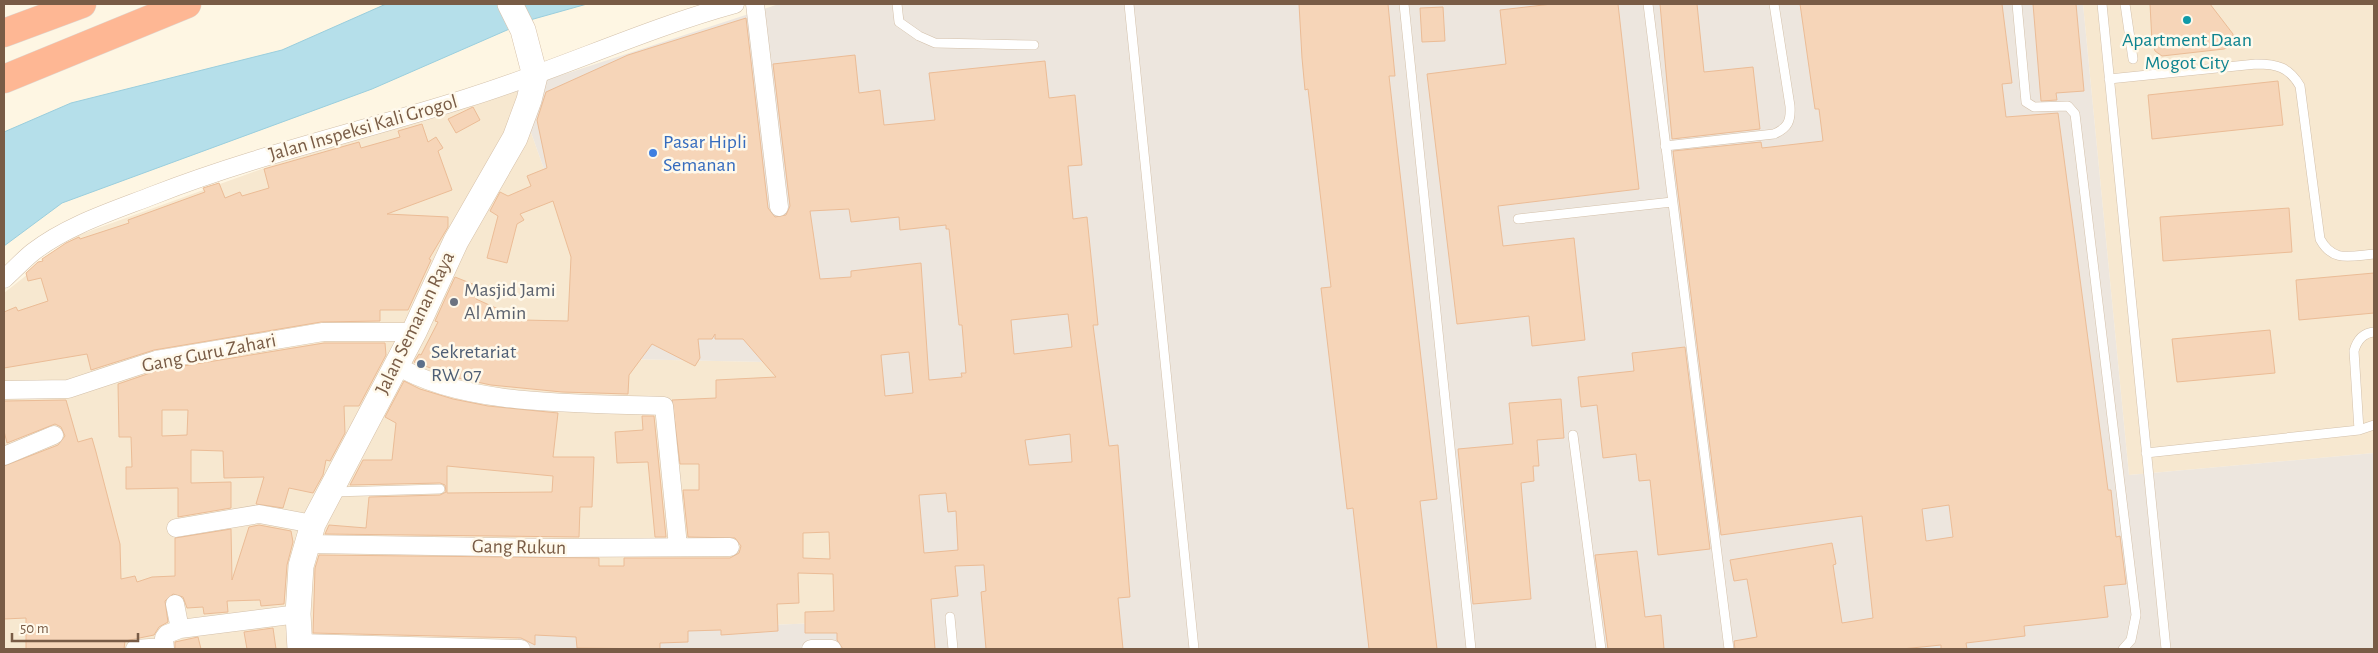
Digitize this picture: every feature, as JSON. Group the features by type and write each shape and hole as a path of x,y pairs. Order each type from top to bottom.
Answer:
{"highway":[{"path":"17,4 23,8 49,16"},
{"path":"4,33 82,4"},
{"path":"4,79 187,4"}],"street":[{"path":"510,4 524,30 535,76"},
{"name":"Jalan Inspeksi Kali Grogol","path":"4,279 34,252 60,235 94,218 194,179 535,76 694,15 735,4"},
{"path":"755,4 779,207"},
{"name":"Jalan Semanan Raya","path":"300,646 298,614 302,566 310,534 414,332 456,241 515,138 535,76"},
{"name":"Gang Guru Zahari","path":"5,390 68,389 156,360 323,332 414,332"},
{"path":"396,364 410,374 453,390 547,401 664,406 678,546"},
{"path":"4,456 54,435"},
{"name":"Gang Rukun","path":"176,528 259,514 310,534 560,548 730,547"},
{"path":"175,604 180,629"},
{"path":"135,649 165,648 164,638 167,634 180,629 298,614"},
{"path":"300,646 521,649"},
{"path":"811,649 832,649"}],"lane":[{"path":"897,4 899,22 918,36 935,43 1034,45"},
{"path":"1128,4 1194,649"},
{"path":"1404,4 1471,649"},
{"path":"1648,4 1729,649"},
{"path":"1665,146 1774,134 1784,129 1788,123 1790,106 1774,4"},
{"path":"2017,4 2026,102 2034,107 2068,106 2075,114 2136,615 2135,628 2131,640 2123,649"},
{"path":"2102,4 2166,649"},
{"path":"2125,4 2133,58"},
{"path":"2109,79 2256,64 2272,64 2284,67 2293,74 2300,86 2320,239 2325,248 2337,256 2374,254"},
{"path":"1518,219 1672,202"},
{"path":"2359,430 2354,351 2357,342 2363,336 2374,332"},
{"path":"2146,453 2359,430 2374,425"},
{"path":"1573,435 1600,649"},
{"path":"330,492 440,489"},
{"path":"950,617 953,649"}],"shaded area":[{"path":"779,4 2083,4 2129,475 2374,453 2374,649 518,649 517,635 869,621 856,364 576,358 579,268 516,90"},
{"path":"2083,4 2374,4 2374,453 2129,475"},
{"path":"516,90 579,268 576,358 856,364 870,621 517,635 518,649 4,649 4,293 76,236 395,121"}],"water":[{"path":"386,4 587,4 530,20 372,89 62,203 4,246 4,132 71,103 282,50"}],"building":[{"path":"1299,4 1388,4 1395,76 1389,76 1437,499 1420,501 1437,649 1369,649 1353,508 1347,509 1321,288 1331,287 1308,89 1305,90"},
{"path":"1552,4 1618,4 1639,189 1498,206 1503,246 1574,238 1585,340 1532,346 1529,316 1457,324 1427,74 1506,64 1500,10"},
{"path":"1660,4 1697,4 1704,72 1753,67 1760,129 1672,139"},
{"path":"1800,4 2002,4 2012,83 2002,84 2006,117 2058,113 2108,490 2111,490 2116,537 2120,536 2126,584 2104,586 2108,617 2024,626 2025,636 1966,643 1967,649 1941,649 1941,645 1902,649 1735,649 1734,641 1757,637 1747,579 1734,581 1730,560 1832,543 1836,564 1833,565 1842,623 1873,618 1862,516 1721,535 1673,151 1761,142 1762,148 1823,141 1819,109 1815,109","holes":["1949,505 1953,537 1926,541 1922,509"]},
{"path":"2033,4 2076,4 2084,91 2056,93 2057,100 2041,101"},
{"name":"Apartment Daan Mogot City","path":"2150,4 2210,4 2233,34 2233,45 2224,49 2162,56 2155,51 2152,42"},
{"path":"1443,7 1445,41 1422,42 1420,8"},
{"path":"746,18 768,208 775,217 786,215 790,206 773,64 855,55 859,93 880,90 884,125 935,120 929,73 1045,61 1049,98 1075,95 1082,165 1068,166 1073,219 1087,217 1098,325 1093,325 1109,446 1118,445 1130,597 1118,598 1123,649 986,649 981,592 986,591 984,565 955,566 958,596 931,599 935,649 843,649 837,640 837,633 805,633 805,612 834,611 833,574 798,573 799,603 777,604 778,631 721,635 721,630 688,631 688,642 660,643 660,649 577,648 576,637 535,635 535,645 521,638 313,633 315,568 319,555 599,558 599,566 624,566 624,558 730,558 739,553 741,546 735,538 688,537 683,490 699,490 699,464 680,464 672,400 716,398 716,380 776,377 743,339 715,339 715,334 712,339 698,339 700,358 695,366 652,344 629,375 628,394 562,392 491,385 458,378 414,362 419,354 421,355 438,322 435,321 455,277 480,287 476,299 507,313 524,316 523,320 568,321 571,257 553,201 520,214 524,220 517,224 507,263 487,258 498,216 490,211 500,192 508,196 531,186 527,176 547,168 537,120 546,92 628,55","holes":["849,209 851,222 899,217 900,230 946,225 946,229 949,229 959,325 962,325 966,373 961,373 962,377 929,380 921,263 851,271 851,277 820,279 810,211","1068,314 1072,347 1014,354 1011,320","909,352 913,393 885,396 881,355","1070,434 1072,462 1029,465 1025,440","946,493 948,512 956,511 958,550 924,553 919,495","829,532 830,559 803,558 803,533"]},
{"path":"2278,81 2283,125 2152,139 2148,95"},
{"path":"473,107 480,120 456,133 448,119"},
{"path":"422,124 428,142 436,137 443,148 438,151 452,190 387,214 448,217 448,227 429,259 431,260 408,310 380,310 380,321 321,322 154,350 91,370 87,354 4,368 4,312 16,307 18,311 48,301 41,278 28,281 26,273 38,262 43,261 42,259 66,243 79,237 80,239 129,223 128,220 205,192 203,188 219,183 225,198 240,192 242,196 269,188 264,169 359,142 361,148 400,137 398,131"},
{"path":"2289,208 2292,252 2163,261 2160,217"},
{"path":"2374,273 2374,313 2299,320 2296,280"},
{"path":"2270,330 2275,373 2177,382 2172,339"},
{"path":"324,343 385,343 386,355 359,406 344,406 345,433 330,461 326,460 323,475 313,493 289,488 283,508 256,504 264,477 224,478 223,451 191,450 191,483 231,482 231,508 178,517 178,488 126,489 126,467 132,467 131,437 119,437 118,384 159,370","holes":["162,410 188,410 187,435 162,436"]},
{"path":"1685,347 1710,549 1658,555 1650,480 1639,481 1636,454 1603,458 1597,405 1581,407 1578,377 1634,371 1632,353"},
{"path":"404,381 420,389 453,399 488,406 558,413 553,457 594,457 592,507 580,507 579,537 325,534 329,525 366,528 369,497 440,495 446,492 445,485 440,483 350,485 363,460 392,460 396,423 385,417","holes":["447,466 553,476 552,492 447,493"]},
{"path":"1561,399 1564,438 1537,440 1539,466 1533,466 1534,481 1521,483 1531,599 1473,604 1458,449 1513,444 1509,403"},
{"path":"66,400 78,442 92,438 120,544 121,579 135,576 137,582 152,577 175,576 175,538 231,529 232,580 249,527 259,525 291,531 293,542 287,565 284,604 261,606 260,600 227,601 228,612 204,614 203,607 187,608 183,597 173,594 165,601 168,622 159,627 154,635 125,641 124,649 26,649 26,618 4,619 4,466 58,445 65,436 61,427 55,424 7,443 4,431 4,401"},
{"path":"642,416 654,416 666,537 655,537 648,462 617,463 615,432 643,430"},
{"path":"1637,551 1645,617 1661,615 1664,649 1608,649 1595,555"},
{"path":"273,628 276,649 247,649 244,632"},
{"path":"198,637 201,649 175,649 175,642"}],"place":[{"name":"Apartment Daan Mogot City","path":"2187,20"},
{"name":"Pasar Hipli Semanan","path":"653,153"},
{"name":"Masjid Jami Al Amin","path":"454,302"},
{"name":"Sekretariat RW 07","path":"421,364"}]}
